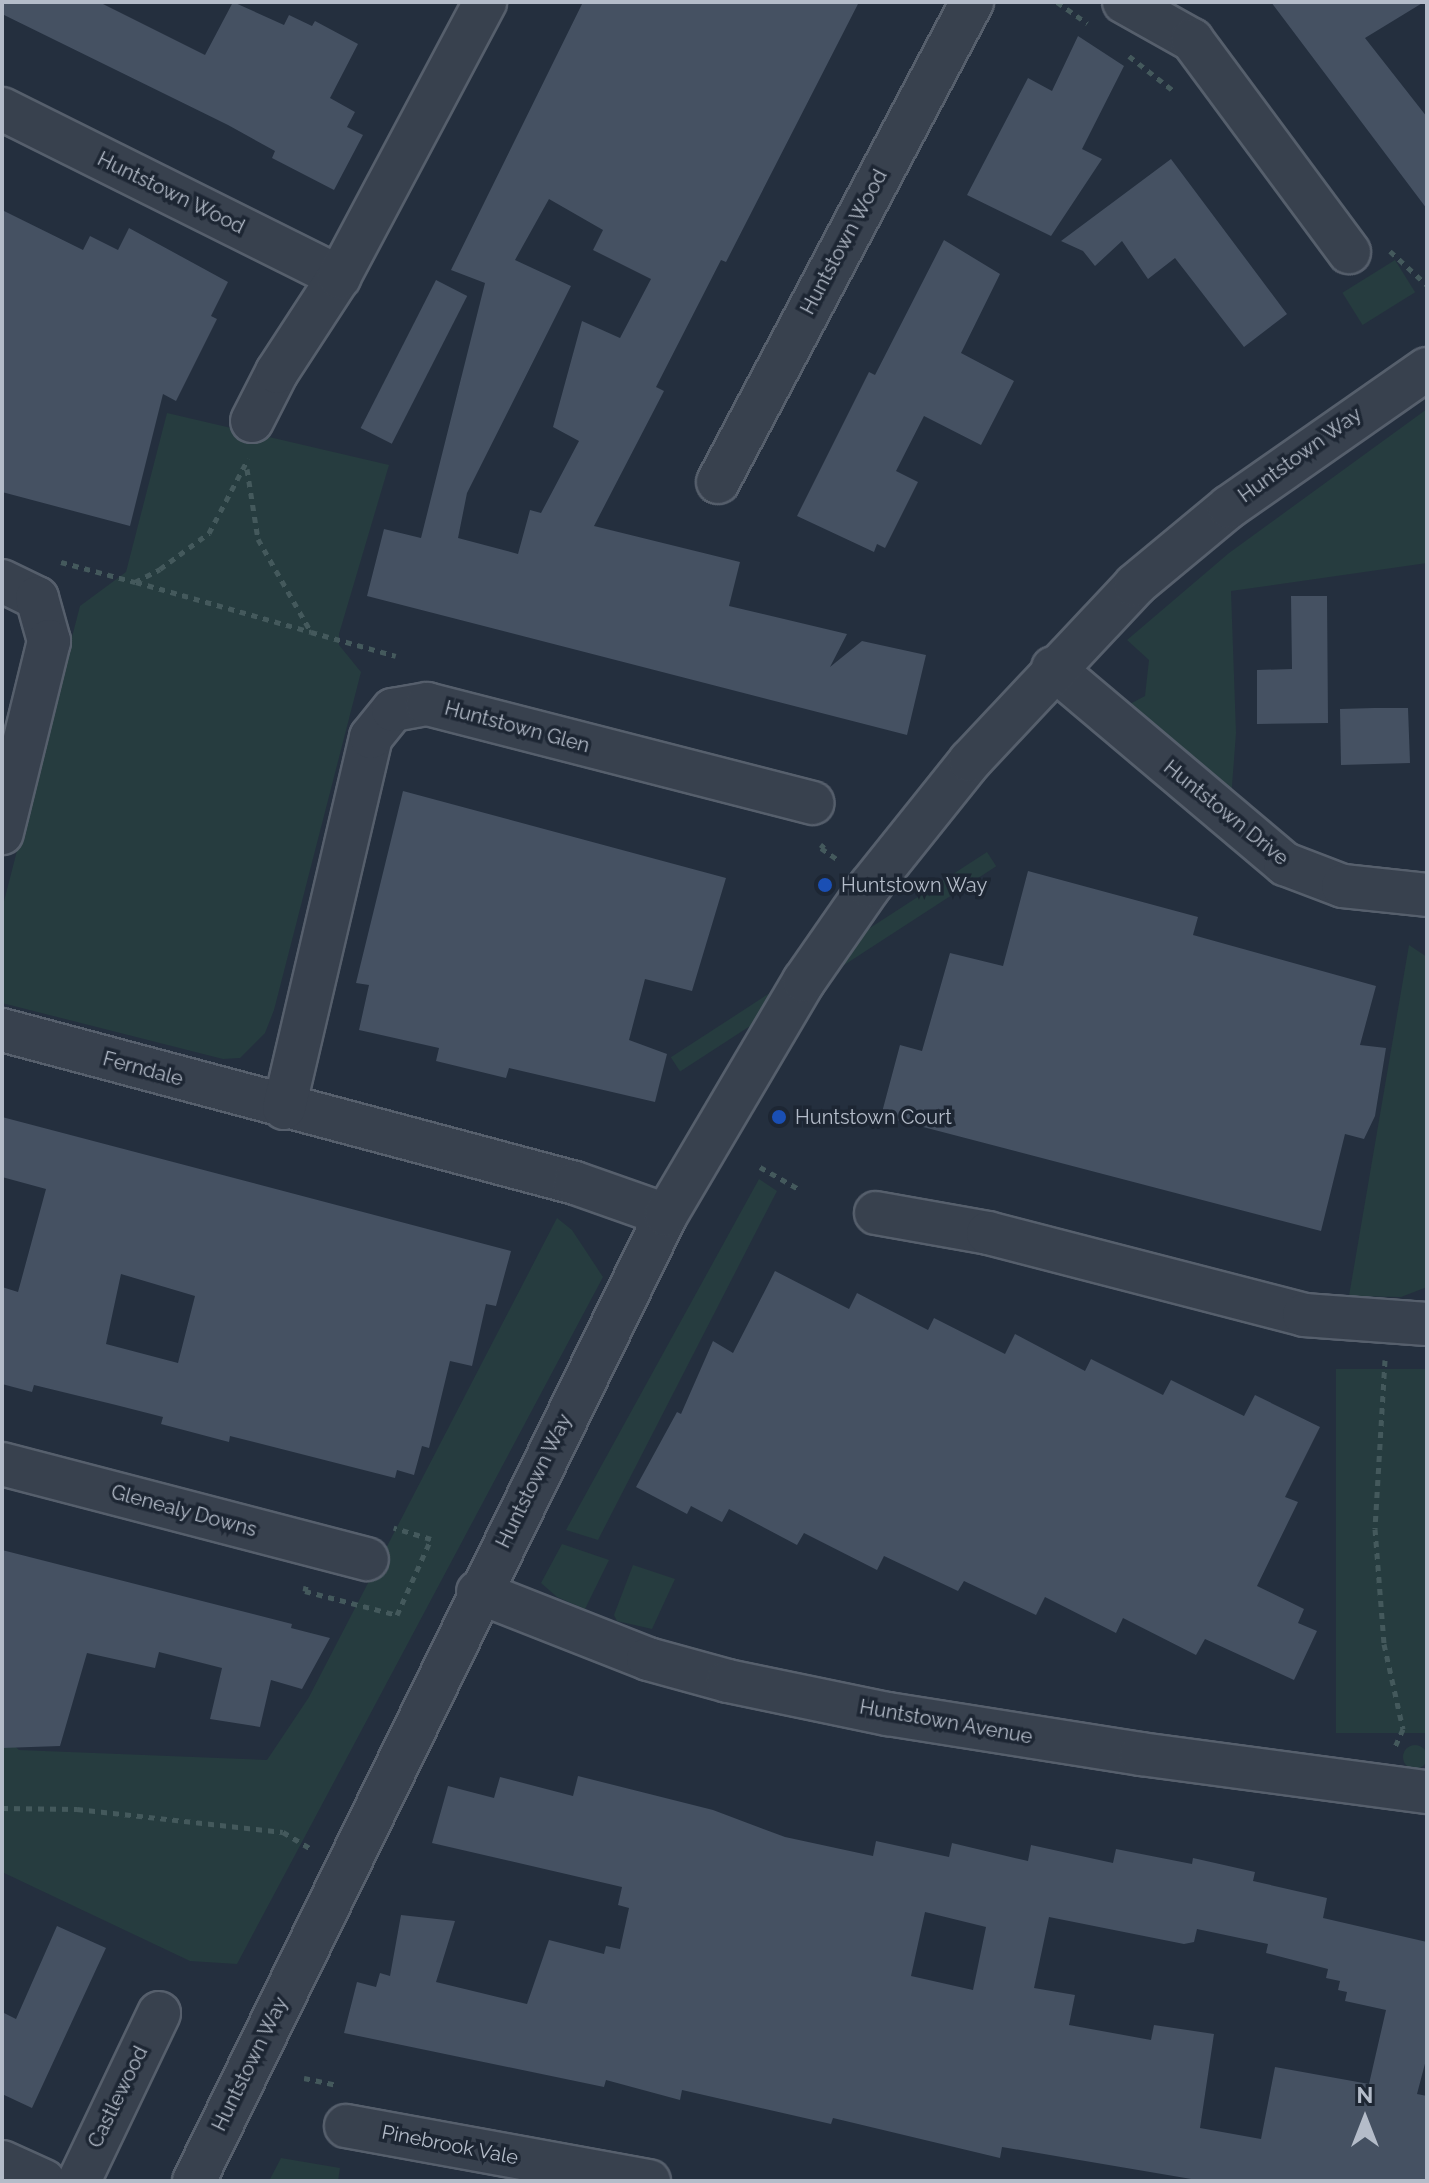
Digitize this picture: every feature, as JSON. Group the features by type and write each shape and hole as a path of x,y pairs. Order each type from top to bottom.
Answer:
{"street":[{"path":"252,421 277,372 339,277 485,2"},
{"name":"Huntstown Wood","path":"718,482 972,2"},
{"path":"1124,2 1192,40 1349,252"},
{"name":"Huntstown Wood","path":"2,109 339,277"},
{"name":"Huntstown Way","path":"194,2181 478,1592 666,1215 804,981 870,886 970,761 1053,668 1135,585 1194,535 1366,407 1427,369"},
{"path":"2,581 37,598 49,641 2,833"},
{"name":"Huntstown Drive","path":"1053,668 1285,864 1343,886 1427,895"},
{"name":"Huntstown Glen","path":"284,1108 371,737 393,710 427,704 812,803"},
{"name":"Ferndale","path":"2,1030 284,1108 575,1183 666,1215"},
{"path":"876,1213 988,1233 1304,1315 1427,1324"},
{"name":"Glenealy Downs","path":"2,1464 367,1559"},
{"name":"Huntstown Avenue","path":"478,1592 706,1676 888,1714 1410,1791"},
{"name":"Castlewood","path":"79,2181 159,2013"},
{"name":"Pinebrook Vale","path":"350,2107 577,2175 649,2181"},
{"path":"2,2162 44,2181"}],"path":[{"path":"252,421 246,468 258,539 311,632"},
{"path":"135,582 186,553 209,533 246,468"},
{"path":"52,559 396,656"},
{"path":"812,803 839,826 821,848 870,886"},
{"path":"760,1167 797,1188"},
{"path":"1385,1358 1375,1529 1384,1644 1403,1729 1394,1743 1410,1791"},
{"path":"2,1808 77,1809 283,1832 313,1849"},
{"path":"304,2078 350,2107"}],"green space":[{"path":"1395,260 1415,292 1363,325 1342,293"},
{"path":"1427,409 1427,563 1231,591 1236,733 1231,799 1130,704 1145,696 1149,660 1127,640 1229,553"},
{"path":"167,413 389,465 339,634 339,645 361,672 274,1010 265,1033 240,1058 223,1059 2,1003 2,909 80,606 126,572"},
{"path":"987,852 996,866 680,1072 671,1057"},
{"path":"1409,945 1427,957 1427,1287 1401,1297 1349,1296"},
{"path":"759,1179 777,1191 598,1540 566,1530"},
{"path":"557,1218 572,1230 603,1277 237,1964 190,1961 2,1872 2,1734 19,1750 267,1760 309,1697"},
{"path":"1336,1369 1427,1369 1427,1733 1336,1733"},
{"path":"562,1544 609,1560 585,1609 557,1597 541,1583"},
{"path":"633,1565 675,1579 652,1629 617,1621 614,1615"},
{"path":"1410,1745 1420,1745 1427,1752 1427,1762 1420,1769 1410,1769 1403,1762 1403,1752"},
{"path":"281,2158 340,2168 338,2181 269,2181"}],"building":[{"path":"2,2 99,2 205,55 233,2 284,25 289,15 312,26 315,21 358,44 330,98 355,112 347,127 363,135 334,190 272,158 275,151 228,125 2,14"},
{"path":"583,2 859,2 726,262 721,260 656,387 664,391 594,526 740,562 729,606 847,634 830,667 862,641 926,655 907,735 367,596 384,529 421,538 485,283 451,270","holes":["549,199 603,230 593,250 651,279 620,338 582,321 553,427 579,441 541,513 530,510 518,554 458,538 467,493 571,286 515,260"]},
{"path":"1271,2 1424,2 1365,38 1427,117 1427,209"},
{"path":"1078,36 1124,66 1082,149 1102,159 1051,236 967,195 1028,78 1052,91"},
{"path":"1171,159 1287,314 1244,347 1175,258 1148,279 1122,241 1095,266 1083,251 1061,241"},
{"path":"2,210 83,250 90,236 118,250 129,228 228,282 211,316 217,319 176,401 163,394 130,526 2,492"},
{"path":"944,240 1000,274 961,353 1014,381 981,445 924,416 896,471 918,482 885,548 877,544 874,552 797,516 869,372 875,375"},
{"path":"436,280 467,296 392,444 361,428"},
{"path":"1291,596 1327,596 1328,723 1257,724 1257,670 1292,669"},
{"path":"1408,708 1410,763 1341,765 1340,709"},
{"path":"403,791 726,878 692,991 645,979 629,1040 667,1054 655,1102 509,1068 506,1078 436,1061 439,1048 359,1030 369,985 356,983"},
{"path":"1028,871 1198,917 1193,935 1376,986 1360,1045 1386,1048 1375,1116 1364,1139 1345,1134 1321,1231 881,1116 900,1045 922,1051 950,953 1003,966"},
{"path":"2,1117 511,1251 496,1306 486,1304 472,1366 450,1361 429,1448 422,1446 414,1475 397,1470 395,1478 230,1436 229,1442 161,1424 163,1417 34,1385 32,1392 2,1384 2,1287 18,1292 46,1189 2,1177","holes":["121,1274 195,1296 178,1363 106,1344"]},
{"path":"775,1271 849,1309 857,1293 928,1330 934,1318 1005,1354 1015,1334 1085,1371 1091,1359 1163,1395 1171,1380 1244,1416 1255,1395 1320,1427 1285,1497 1298,1502 1257,1586 1304,1609 1298,1623 1317,1631 1294,1680 1205,1639 1196,1655 1123,1618 1116,1633 1045,1597 1036,1615 964,1581 958,1591 884,1556 877,1570 804,1533 797,1545 729,1509 722,1522 691,1506 687,1514 636,1487 677,1412 681,1414 713,1341 733,1353"},
{"path":"2,1550 292,1624 291,1628 330,1638 302,1689 271,1680 260,1727 210,1719 222,1668 159,1652 155,1668 87,1653 60,1746 2,1748"},
{"path":"578,1776 713,1810 785,1837 873,1856 876,1841 949,1857 952,1843 1028,1861 1031,1845 1113,1863 1116,1849 1192,1864 1193,1858 1255,1872 1253,1881 1327,1898 1323,1918 1427,1942 1427,2056 1417,2094 1427,2096 1427,2181 1203,2181 1002,2147 1000,2158 833,2118 831,2124 682,2090 680,2100 606,2080 604,2087 344,2033 357,1982 376,1987 380,1973 390,1976 401,1915 455,1921 436,1982 527,2004 549,1940 604,1954 606,1946 620,1949 629,1908 618,1905 622,1887 432,1843 448,1786 494,1798 500,1777 573,1796","holes":["925,1912 986,1927 973,1990 911,1976","1049,1917 1184,1944 1194,1942 1197,1929 1268,1944 1266,1953 1328,1969 1326,1978 1340,1981 1338,1990 1347,1992 1345,2001 1386,2010 1369,2084 1275,2067 1261,2139 1200,2128 1214,2034 1154,2025 1151,2040 1069,2025 1075,1995 1034,1988"]},
{"path":"57,1926 106,1948 32,2108 2,2094 2,2012 16,2019"}],"place":[{"name":"Huntstown Way","path":"825,885"},
{"name":"Huntstown Court","path":"779,1117"}]}
